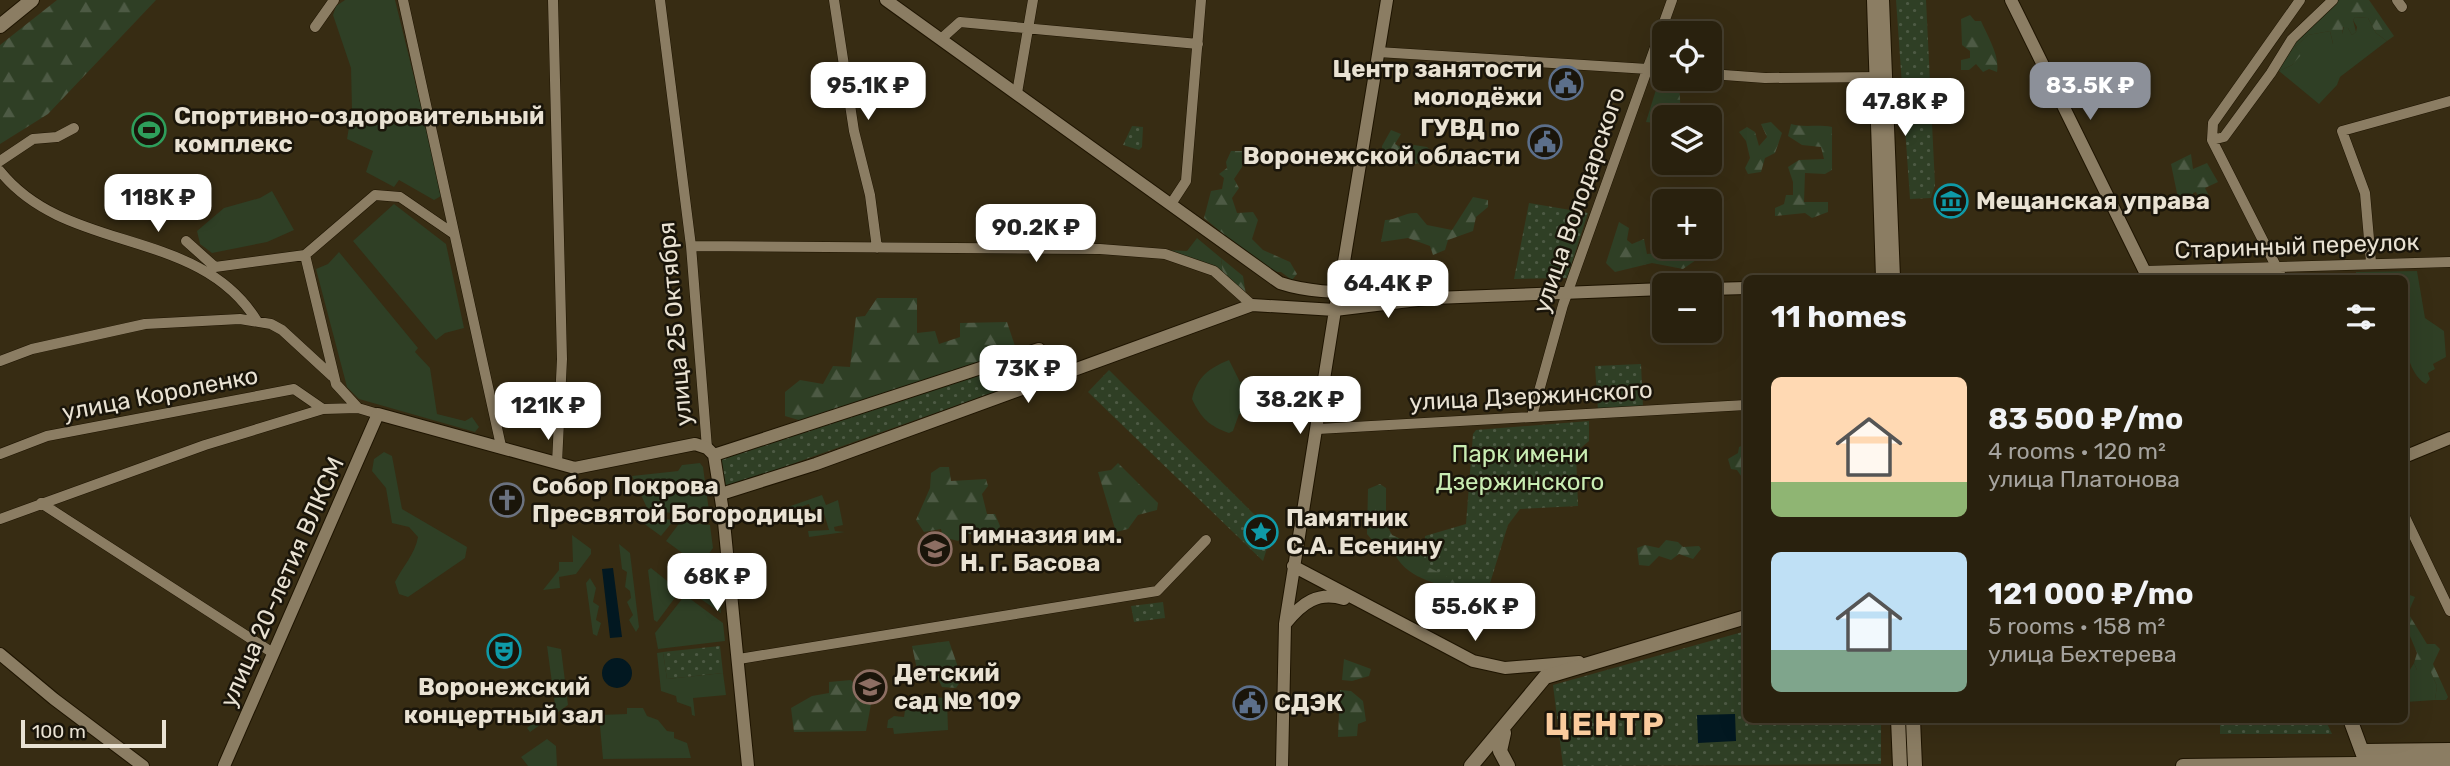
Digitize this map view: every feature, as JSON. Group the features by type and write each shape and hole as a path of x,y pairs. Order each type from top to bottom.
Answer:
{"main road":[{"path":"0,26 32,0"},
{"path":"1472,765 1529,691 1545,677 1590,661 1743,618"},
{"path":"1508,721 1500,751 1508,766"},
{"path":"1898,723 1900,766"},
{"path":"1913,723 1915,766"},
{"path":"2351,723 2364,757"},
{"path":"2183,766 2450,750"},
{"path":"2364,757 2450,764"}],"street":[{"path":"315,27 334,0"},
{"path":"403,0 501,446"},
{"path":"553,0 562,359 557,463"},
{"name":"улица 25 Октября","path":"660,0 691,246 711,451 721,494 748,766"},
{"path":"834,0 854,131 870,195 877,248"},
{"path":"886,0 1280,283 1323,293 1394,292 1434,298"},
{"path":"1017,93 1033,0"},
{"path":"1171,204 1186,181 1201,0"},
{"path":"1282,766 1285,624 1387,0"},
{"name":"улица Володарского","path":"1532,416 1568,293 1672,0"},
{"path":"1873,0 1881,77 1894,275"},
{"path":"1882,275 1883,0"},
{"path":"2011,0 2147,275"},
{"path":"2279,273 2212,140 2213,123 2300,0"},
{"path":"2212,140 2224,137 2271,73 2292,39 2333,0"},
{"path":"941,39 960,22 1198,44"},
{"path":"1378,52 1652,69"},
{"path":"1722,75 1765,78 1881,77"},
{"path":"2371,262 2365,193 2342,131 2450,101"},
{"path":"0,162 33,139 57,137 74,128"},
{"path":"0,171 31,200 64,219 212,272 257,321"},
{"path":"186,241 215,267 305,256 375,195 400,197 454,234"},
{"path":"691,246 1100,249 1165,254 1214,271 1252,305"},
{"path":"305,256 332,376"},
{"name":"Старинный переулок","path":"2147,275 2279,273 2371,262 2450,262"},
{"path":"1722,289 1743,288"},
{"path":"721,494 792,472 1252,305 1336,307 1434,298 1652,290"},
{"path":"0,361 32,349 145,324 240,319 257,321 282,330 332,376 358,408"},
{"path":"0,519 205,445 323,409 358,408 583,468 695,444 711,451 1039,349 1050,380"},
{"name":"улица Короленко","path":"0,454 47,436 294,389 323,409"},
{"name":"улица Дзержинского","path":"1318,429 1743,405"},
{"name":"улица 20-летия ВЛКСМ","path":"224,766 378,414"},
{"path":"2408,455 2450,438"},
{"path":"41,503 273,653"},
{"path":"2408,523 2450,611"},
{"path":"738,659 1157,591 1206,540"},
{"path":"1293,566 1364,606 1488,666 1513,668 1590,661"},
{"path":"1285,624 1310,599 1333,596 1364,606"},
{"path":"0,654 54,699 143,766"}],"green space":[{"path":"57,0 156,0 48,114 0,144 0,45"},
{"path":"345,0 395,0 443,195 434,200 399,180 394,187 366,172 373,151 347,139 352,109 351,68 333,15 336,6"},
{"path":"1896,0 1926,0 1935,185 1931,198 1910,199"},
{"path":"2338,0 2369,0 2394,36 2387,41 2376,33 2368,18 2355,17 2353,20 2356,32 2352,35 2348,28 2343,27 2342,34 2347,41 2344,49 2335,51 2330,31 2308,35 2295,47 2302,54 2292,65 2279,71 2277,69 2293,42"},
{"path":"1970,15 1975,21 1981,21 1990,40 1995,53 1997,72 1989,69 1983,72 1976,64 1969,70 1961,70 1961,60 1970,58 1970,51 1962,45 1961,19"},
{"path":"2355,17 2368,18 2376,33 2387,41 2340,77 2337,85 2319,104 2279,71 2292,65 2301,54 2295,47 2308,35 2330,31 2333,44 2342,34 2344,26 2352,35 2357,27 2353,20"},
{"path":"1656,91 1680,91 1680,105 1652,105 1652,123 1646,122"},
{"path":"1771,122 1782,133 1775,153 1765,158 1761,172 1748,174 1745,168 1750,158 1746,141 1739,132 1747,127 1755,132 1759,146 1767,137 1761,124"},
{"path":"1791,124 1832,127 1832,170 1825,174 1805,173 1804,202 1828,202 1828,212 1812,218 1805,213 1775,216 1775,208 1784,204 1786,195 1793,195 1793,182 1788,167 1799,160 1824,159 1821,147 1802,145 1788,136"},
{"path":"1132,126 1143,127 1142,147 1139,150 1123,145"},
{"path":"1391,130 1401,134 1395,144 1407,150 1414,145 1427,147 1431,151 1427,163 1383,166 1382,146"},
{"path":"1231,151 1244,151 1242,167 1234,179 1239,188 1232,198 1237,213 1253,212 1258,220 1252,239 1263,250 1290,262 1297,274 1292,280 1254,259 1204,218 1211,191 1222,189 1224,178 1219,174 1227,168 1226,162"},
{"path":"2191,154 2193,169 2207,163 2218,182 2205,188 2210,198 2200,200 2196,192 2193,193 2193,202 2179,203 2171,164"},
{"path":"272,191 294,230 267,242 212,253 200,244 197,231 224,208 260,198"},
{"path":"1473,197 1488,200 1488,207 1476,217 1473,231 1448,240 1445,250 1433,255 1430,246 1408,238 1381,242 1385,220 1409,214 1417,213 1427,225 1452,230"},
{"path":"1529,203 1588,213 1567,278 1514,279"},
{"path":"394,204 446,244 464,328 445,333 436,340 353,241"},
{"path":"1619,222 1629,228 1627,240 1632,244 1644,239 1647,254 1652,253 1652,259 1696,259 1683,269 1652,263 1615,272 1606,263"},
{"path":"1197,238 1221,258 1223,275 1166,250 1187,251"},
{"path":"339,252 418,348 415,352 430,368 437,414 465,421 472,417 479,427 475,432 359,399 347,387 316,269 328,264"},
{"path":"1221,258 1243,276 1246,295 1223,275"},
{"path":"2417,271 2425,318 2444,331 2446,357 2433,364 2435,369 2428,373 2430,379 2426,384 2417,376 2408,354 2408,275 2356,275 2356,272"},
{"path":"877,298 917,298 917,333 935,331 939,344 960,337 960,323 1007,322 1017,352 802,421 785,416 785,392 800,380 823,384 833,366 850,367 856,317 865,316"},
{"path":"1031,355 1039,376 725,488 719,462 721,456"},
{"path":"1229,360 1240,382 1252,380 1254,396 1246,415 1239,414 1233,431 1229,433 1206,420 1192,399 1205,374"},
{"path":"1641,364 1643,407 1598,410 1595,366"},
{"path":"1109,370 1272,532 1263,561 1088,392"},
{"name":"Парк имени Дзержинского","path":"1589,421 1589,441 1576,452 1578,506 1520,509 1508,525 1486,596 1424,565 1425,536 1466,524 1473,434 1476,430"},
{"path":"1743,445 1743,479 1737,470 1731,469 1728,459 1738,453 1739,447"},
{"path":"384,452 392,456 402,509 467,547 465,558 408,597 399,594 395,582 412,554 418,537 409,527 392,523 386,488 372,471 374,459"},
{"path":"700,463 703,467 710,518 648,510 632,476 678,471 682,465"},
{"path":"1118,463 1158,503 1157,510 1138,515 1128,529 1116,532 1098,472 1111,470"},
{"path":"940,467 949,467 951,481 986,479 988,486 982,494 987,514 995,514 1000,526 997,535 968,534 958,541 943,537 941,529 924,532 916,520 930,488 931,473"},
{"path":"1380,484 1386,488 1386,524 1392,535 1442,558 1471,578 1469,593 1461,595 1413,574 1398,560 1392,549 1377,546 1367,534 1368,489"},
{"path":"822,495 826,505 838,500 843,525 834,527 835,531 845,532 809,537 808,531 829,530 822,507 811,510 809,504 763,520 762,516"},
{"path":"647,517 674,520 661,536 643,523"},
{"path":"681,521 710,525 713,548 700,566 666,541"},
{"path":"572,535 591,549 591,554 576,574 559,577 560,588 543,590 559,570 559,562 573,562"},
{"path":"1666,540 1678,542 1683,547 1699,546 1701,549 1693,559 1679,554 1671,560 1659,556 1649,566 1639,565 1637,548 1645,545 1659,548"},
{"path":"619,544 630,553 639,627 636,632 629,620 633,615 627,602 631,598 630,591 625,587 627,572 622,569"},
{"path":"712,560 715,560 721,613 692,593 692,586"},
{"path":"651,568 676,588 677,595 657,622 654,620 648,570"},
{"path":"590,578 596,588 593,602 599,606 596,620 601,623 597,636 593,634 586,583"},
{"path":"2408,594 2415,597 2408,613"},
{"path":"689,598 723,623 725,641 658,649 655,633 682,599"},
{"path":"1163,602 1165,618 1134,622 1131,606"},
{"path":"2408,613 2427,644 2435,644 2440,649 2433,664 2448,697 2446,700 2435,700 2437,686 2430,670 2417,670 2414,663 2417,653 2408,631"},
{"path":"1743,632 1743,723 1881,723 1881,764 1563,766 1553,685"},
{"path":"949,641 962,679 956,688 942,687 935,673 918,674 912,646"},
{"path":"547,646 561,649 568,705 530,732 527,728 555,705"},
{"path":"720,646 723,673 667,679 663,652"},
{"path":"663,652 667,679 723,673 726,695 693,698 695,716 692,715 691,707 677,702 676,696 661,691 657,653"},
{"path":"1344,659 1371,669 1369,676 1352,681 1342,680"},
{"path":"2414,663 2417,670 2430,670 2437,686 2435,700 2408,702 2408,673"},
{"path":"851,680 871,704 866,731 794,732 791,708 812,696 829,693 829,682"},
{"path":"1340,690 1351,691 1363,701 1366,721 1358,724 1357,736 1338,737"},
{"path":"930,697 947,698 948,730 894,734 893,728 887,728 888,720 894,716 904,717 905,710 915,709"},
{"path":"627,708 643,708 647,716 658,720 667,731 674,732 674,738 687,743 691,758 603,759 599,715 627,714"},
{"path":"2220,723 2327,723 2332,734 2220,734"},
{"path":"547,739 556,746 557,766 528,766 521,757"}],"water":[{"path":"613,568 622,637 610,638 602,569"},
{"path":"617,658 628,662 632,673 628,684 617,688 606,684 602,673 606,662"},
{"path":"1735,714 1736,741 1698,743 1697,715"}],"place":[{"name":"Центр занятости молодёжи","path":"1566,83"},
{"name":"Спортивно-оздоровительный комплекс","path":"149,130"},
{"name":"ГУВД по Воронежской области","path":"1545,142"},
{"name":"Мещанская управа","path":"1951,201"},
{"name":"Собор Покрова Пресвятой Богородицы","path":"507,500"},
{"name":"Памятник С.А. Есенину","path":"1261,532"},
{"name":"Гимназия им. Н. Г. Басова","path":"935,549"},
{"name":"Воронежский концертный зал","path":"504,651"},
{"name":"Детский сад № 109","path":"870,687"},
{"name":"СДЭК","path":"1250,703"}],"district":[{"name":"ЦЕНТР","path":"1605,724"}]}
